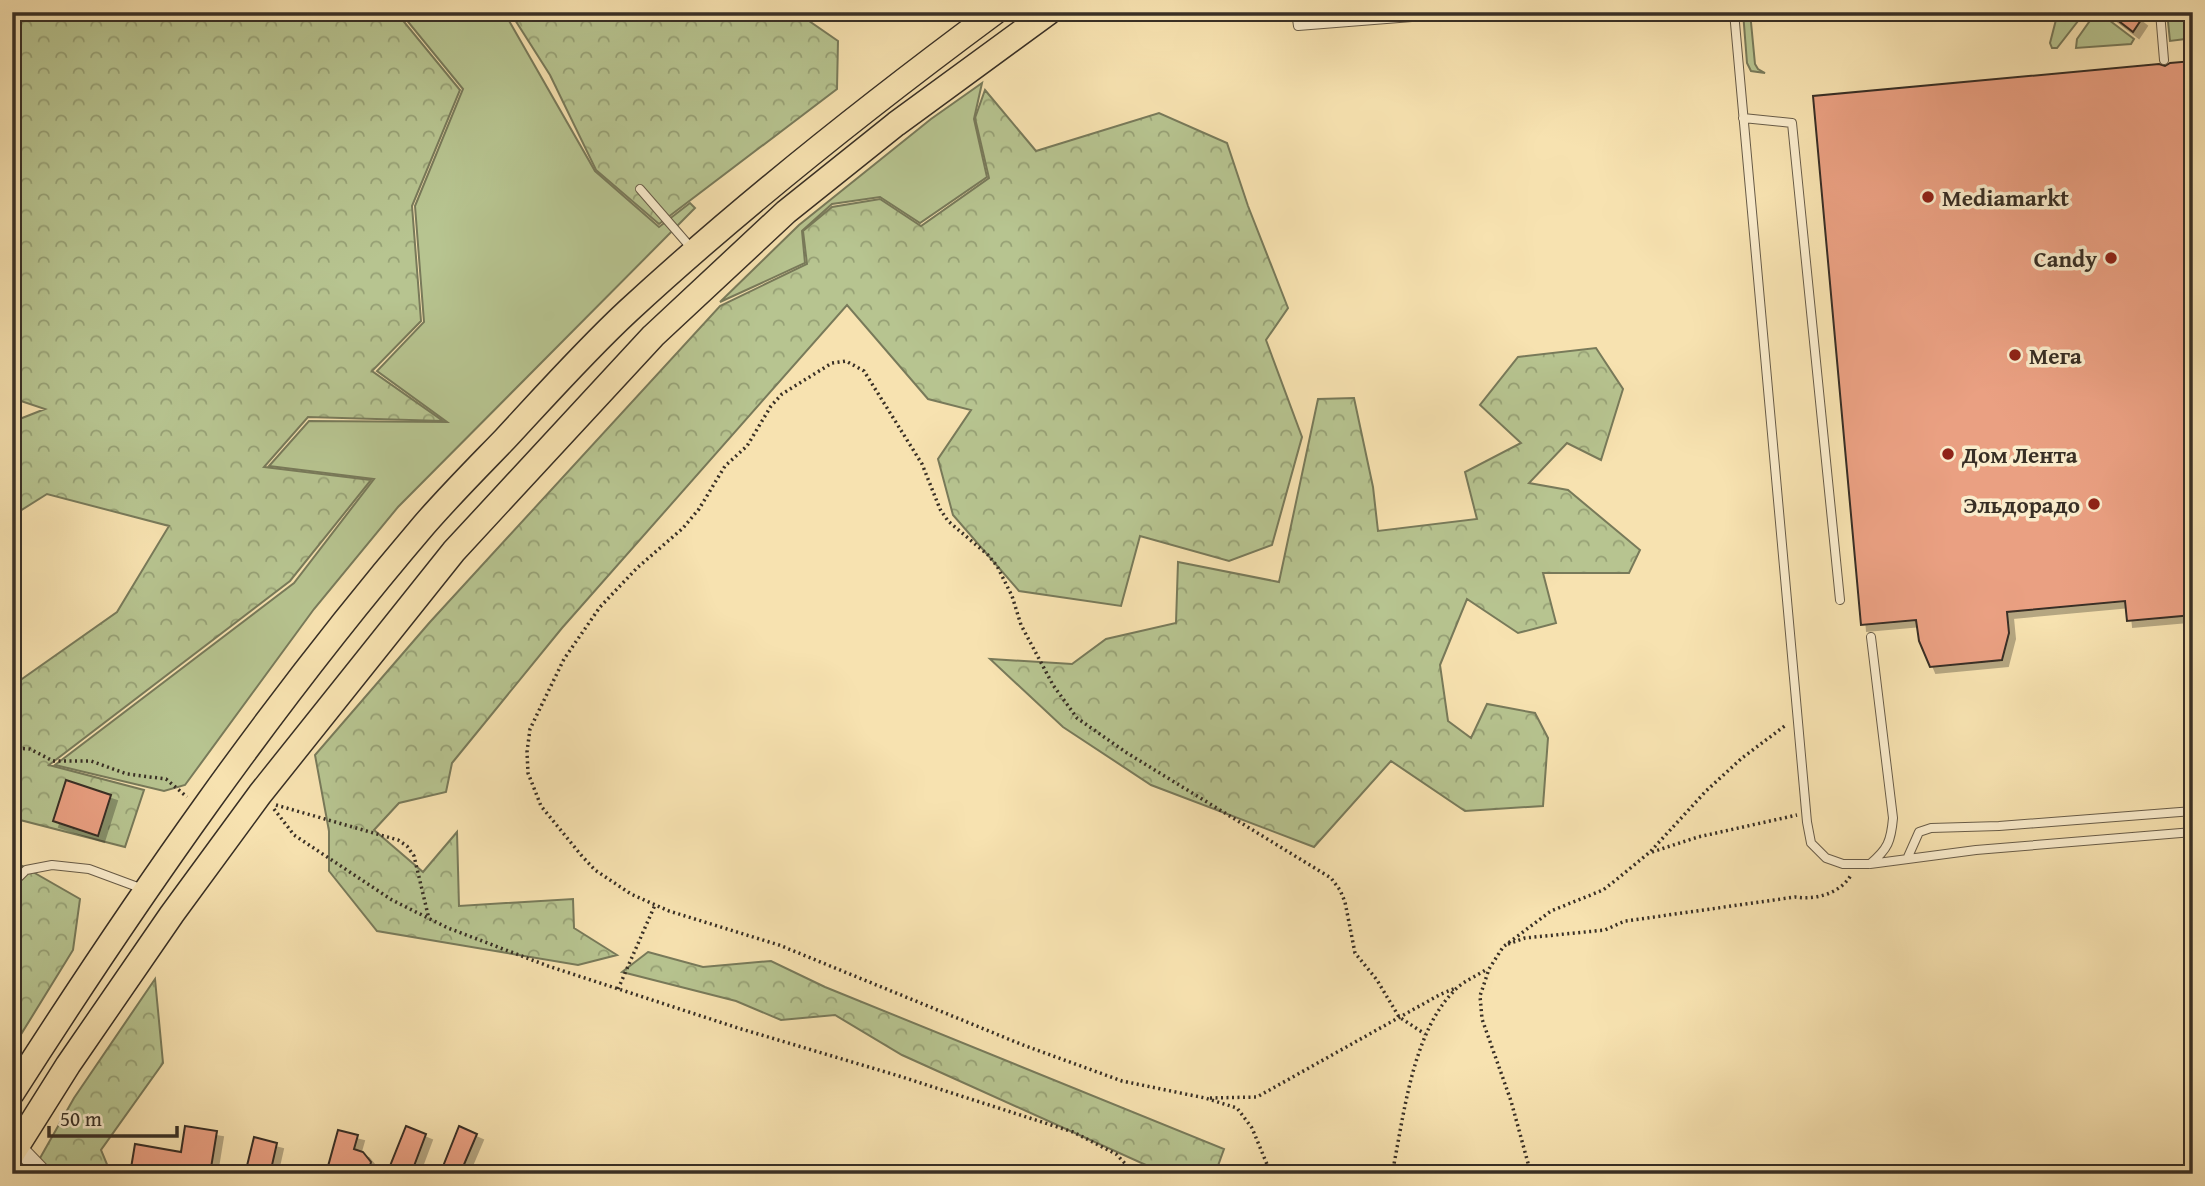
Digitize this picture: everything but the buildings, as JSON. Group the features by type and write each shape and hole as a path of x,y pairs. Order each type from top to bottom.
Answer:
{"main road":[{"path":"12,1093 146,891 282,699 425,524 626,313 767,189 879,98 995,12"},
{"path":"15,1150 68,1065 172,914 260,794 454,551 548,447 653,336 786,212 896,124 1049,12"}],"street":[{"path":"15,1150 44,1174"}],"lane":[{"path":"1296,12 1298,26 1475,12"},
{"path":"1734,12 1811,843 1826,858 1843,864 1870,864 1976,850 2193,832"},
{"path":"2160,12 2164,60"},
{"path":"1743,118 1792,123 1840,600"},
{"path":"640,189 695,252"},
{"path":"1870,864 1883,853 1891,838 1893,818 1871,637"},
{"path":"1908,859 1919,832 1931,828 1999,826 2193,811"},
{"path":"12,884 26,870 52,865 89,869 146,891"}],"path":[{"path":"1271,1174 1252,1128 1237,1108 1205,1098 1122,1081 1023,1045 779,945 668,911 631,894 595,870 541,806 528,773 530,729 564,659 600,607 637,568 683,528 699,509 725,466 747,446 771,406 782,394 832,363 846,361 864,371 922,464 940,509 948,521 997,566 1012,596 1021,625 1058,693 1077,718 1127,753 1331,878 1345,902 1355,953 1377,980 1399,1017 1425,1034"},
{"path":"1531,1174 1511,1101 1482,1019 1480,996 1489,969 1503,947 1550,911 1603,890 1650,852 1706,791 1742,758 1798,717"},
{"path":"12,748 30,749 52,761 91,761 127,774 166,779 188,797"},
{"path":"429,919 414,856 407,846 398,840 269,803 294,835 391,900 429,919 448,928 618,989 1073,1132 1116,1154 1135,1174"},
{"path":"1650,852 1698,837 1807,813"},
{"path":"1503,947 1525,938 1605,930 1625,921 1795,897 1822,896 1832,893 1848,881 1857,864"},
{"path":"618,989 655,905"},
{"path":"1205,1098 1257,1097 1489,969"},
{"path":"1392,1174 1416,1061 1425,1034 1456,988"}],"green space":[{"path":"12,12 396,12 460,90 412,206 421,321 372,371 443,421 308,417 264,467 371,480 290,581 49,765 144,790 125,847 20,820 12,842 12,686 117,612 169,526 47,494 12,516 12,422 45,409 12,398"},
{"path":"400,12 504,12 595,171 659,227 690,203 695,208 398,507 314,609 185,785 164,791 55,765 294,583 374,479 269,466 309,421 447,422 377,371 424,322 415,206 463,89"},
{"path":"510,12 796,12 838,41 837,89 659,224 596,170 550,75"},
{"path":"1743,12 1750,12 1755,64 1765,73 1751,71 1747,63"},
{"path":"2058,12 2085,12 2057,48 2052,48 2050,43"},
{"path":"2167,12 2193,12 2193,38 2170,41"},
{"path":"2101,14 2134,39 2131,44 2076,48 2077,39 2094,15"},
{"path":"982,83 974,119 987,177 920,223 880,197 832,204 802,231 805,263 720,302 799,225 931,119"},
{"path":"985,90 1036,151 1159,113 1227,143 1248,206 1288,308 1266,340 1302,437 1272,545 1229,561 1140,536 1121,606 1019,591 953,515 938,459 971,410 928,399 847,305 562,628 452,763 446,792 399,803 374,830 423,872 457,832 459,906 573,899 574,928 617,955 578,965 377,931 329,871 329,831 315,755 430,622 720,306 807,264 803,231 832,207 880,199 921,226 989,178 975,118"},
{"path":"1596,348 1623,389 1601,460 1567,443 1529,483 1568,490 1640,550 1629,573 1543,573 1556,623 1518,633 1467,599 1440,665 1448,721 1471,738 1487,704 1535,713 1548,738 1543,806 1465,811 1391,761 1314,847 1151,785 1063,727 990,659 1072,664 1106,639 1176,623 1178,562 1279,582 1318,399 1354,398 1373,487 1378,531 1477,519 1465,472 1521,443 1480,405 1518,357"},
{"path":"12,860 80,899 73,950 12,1049"},
{"path":"648,952 703,967 771,961 825,987 1224,1149 1215,1174 1149,1174 1146,1165 902,1055 835,1015 781,1020 736,1001 622,972"},
{"path":"155,979 163,1063 101,1150 111,1174 31,1174 74,1098"}],"place":[{"name":"Mediamarkt","path":"1928,197"},
{"name":"Candy","path":"2111,258"},
{"name":"Мега","path":"2015,355"},
{"name":"Дом Лента","path":"1948,454"},
{"name":"Эльдорадо","path":"2094,504"}]}
